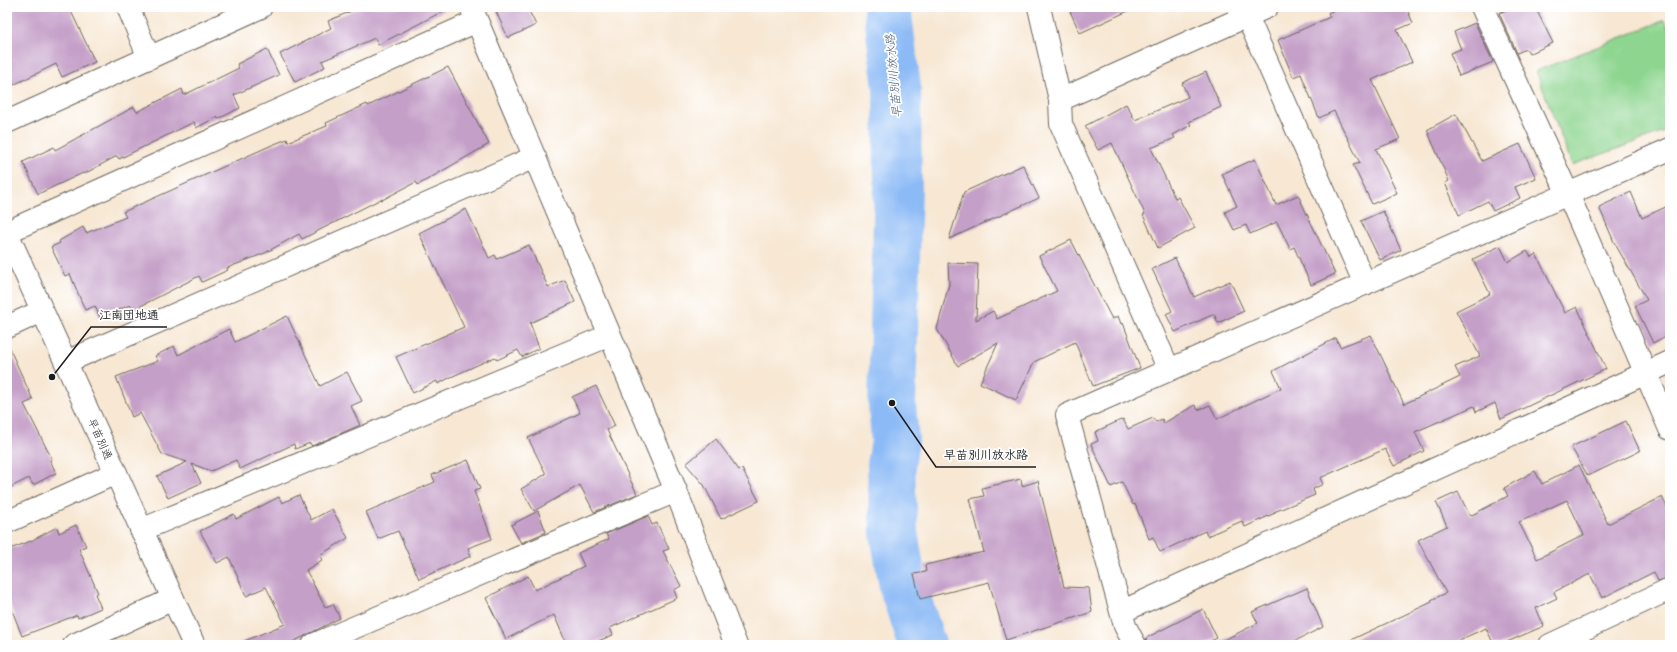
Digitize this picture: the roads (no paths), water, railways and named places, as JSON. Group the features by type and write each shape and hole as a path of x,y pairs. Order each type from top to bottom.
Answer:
{"street":[{"path":"128,7 149,58"},
{"path":"7,122 261,7"},
{"path":"1039,7 1060,100 1061,124 1169,370"},
{"path":"1060,100 1245,12 1267,7"},
{"path":"1482,7 1568,194 1670,429"},
{"path":"1245,12 1365,284"},
{"path":"7,233 474,14 676,491 736,645"},
{"path":"1135,645 1125,626 1067,415 1670,149"},
{"path":"66,362 535,157"},
{"name":"早苗別通","path":"7,233 194,645"},
{"path":"7,326 42,311"},
{"path":"141,530 610,335"},
{"path":"1121,612 1670,362"},
{"path":"7,522 116,473"},
{"path":"313,645 676,491"},
{"path":"1550,645 1670,589"},
{"path":"74,645 173,599"}],"waterway":[{"name":"早苗別川放水路","path":"887,7 897,88 898,186 892,403 895,441 891,466 894,533 903,586 922,645"}],"place":[{"name":"江南団地通","path":"52,377"},
{"name":"早苗別川放水路","path":"892,403"}]}
